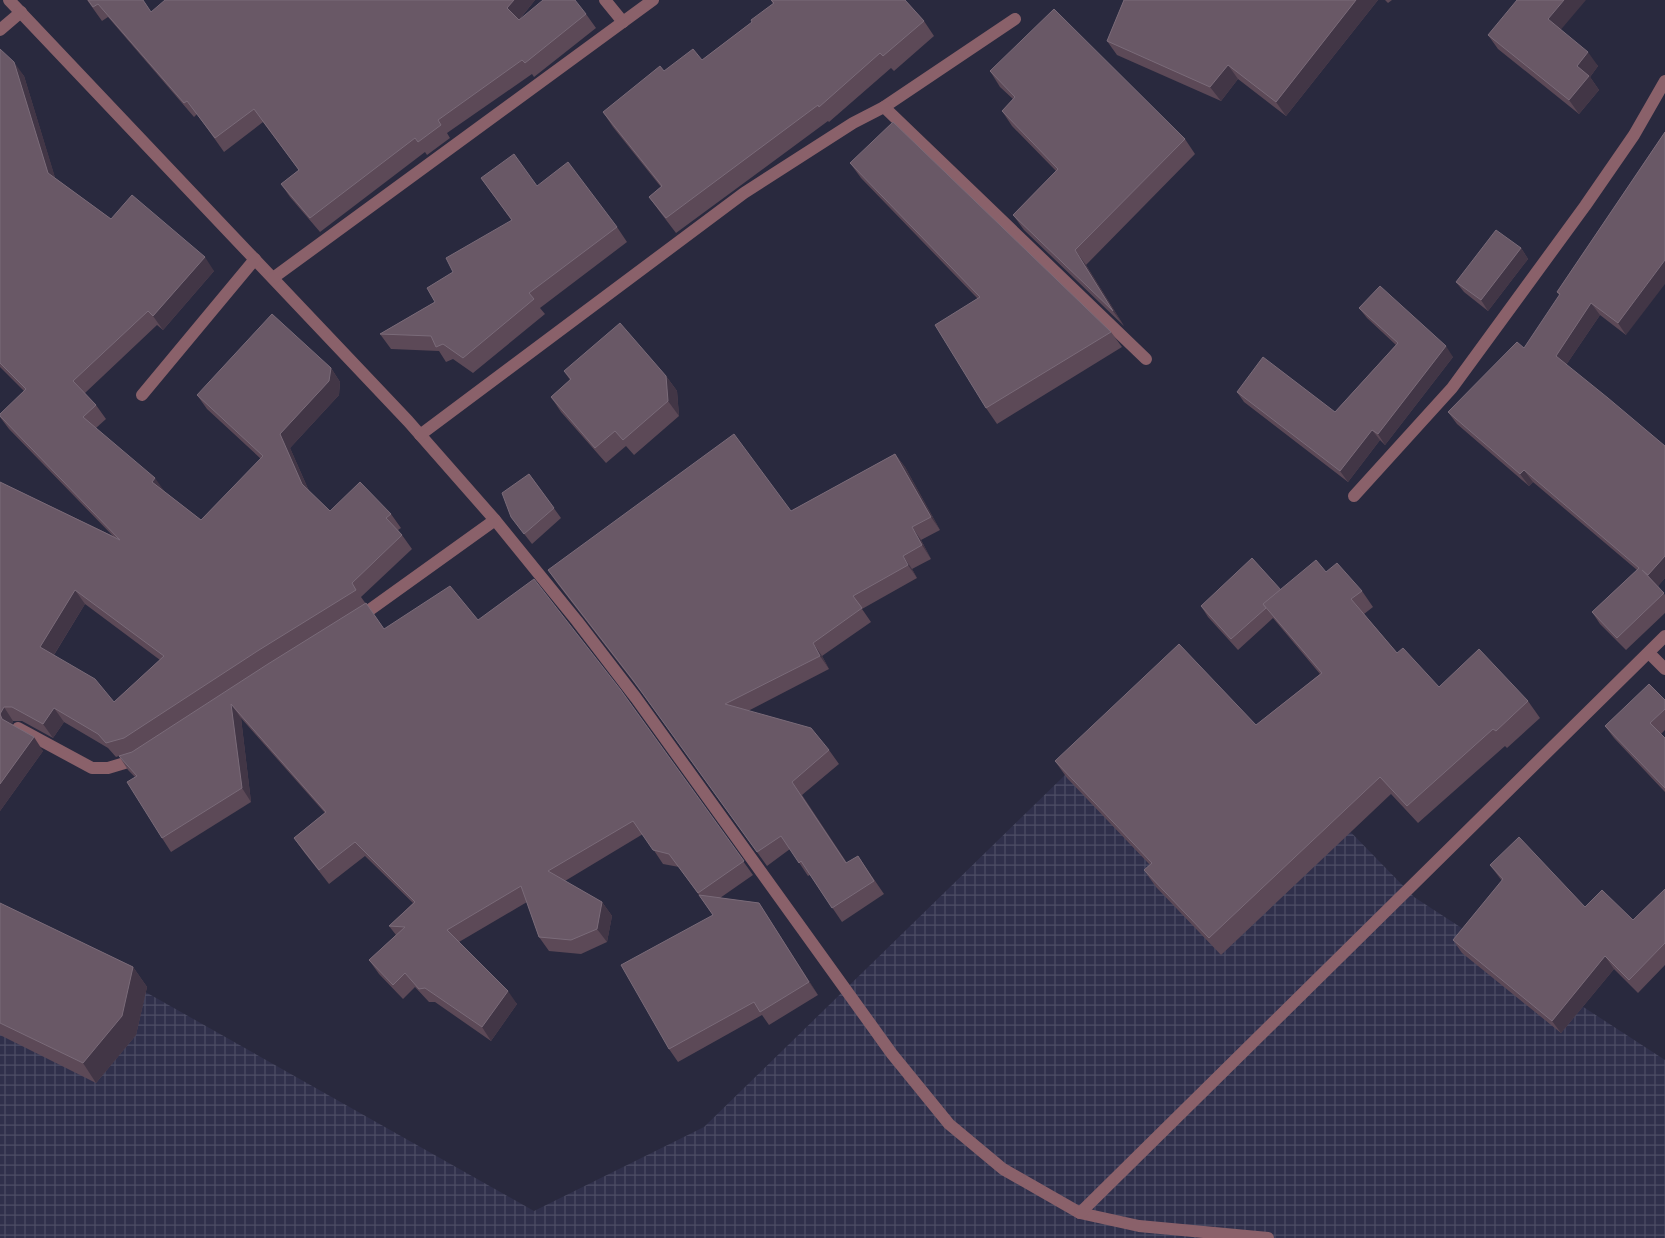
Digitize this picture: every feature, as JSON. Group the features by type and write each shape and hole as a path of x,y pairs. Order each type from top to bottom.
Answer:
{"street":[{"path":"10,0 420,435 495,520 577,621 636,698 892,1054 949,1124 1003,1169 1080,1212 1139,1226 1268,1238"},
{"path":"605,0 624,22"},
{"path":"273,278 653,0"},
{"path":"0,30 21,12"},
{"path":"420,435 744,193 853,122 884,107 1015,19"},
{"path":"1354,496 1452,388 1585,206 1634,134 1665,81"},
{"path":"884,107 1146,359"},
{"path":"142,395 255,259"},
{"path":"349,624 366,614 495,520"},
{"path":"1080,1212 1665,636"},
{"path":"1648,653 1665,669"},
{"path":"18,728 92,768 116,766 137,759 145,754"}],"shaded area":[{"path":"1183,660 1414,897 1665,1060 1665,1238 0,1238 0,910 534,1211 704,1127"}],"building":[{"path":"88,0 143,0 151,12 165,0 514,0 507,8 519,20 543,0 575,0 586,14 525,63 522,60 438,120 441,125 418,142 415,138 310,218 281,184 299,170 254,109 215,138 187,101 184,103 98,4 93,7"},
{"path":"771,0 905,0 924,21 883,56 880,53 819,107 818,105 666,218 649,197 662,186 603,112 660,66 664,71 693,49 702,60 774,3"},
{"path":"1124,0 1356,0 1276,102 1228,65 1210,87 1107,41"},
{"path":"1517,0 1564,0 1548,19 1588,52 1577,66 1589,76 1569,100 1488,35"},
{"path":"1054,9 1185,139 1075,250 1113,311 1013,215 1058,169 1002,111 1015,97 990,71"},
{"path":"0,49 14,62 48,173 111,219 132,195 205,257 153,316 148,311 73,381 96,405 83,417 155,478 152,482 201,520 263,456 197,395 272,314 331,368 329,381 280,434 302,484 330,511 360,482 391,514 386,518 402,535 352,583 356,590 259,650 124,738 106,743 98,734 54,708 43,724 12,707 4,707 0,714 0,482 120,540 0,416 26,389 0,363","holes":["75,590 164,656 114,702 95,679 40,647"]},
{"path":"893,122 1111,332 986,408 935,325 980,297 850,163"},
{"path":"1665,132 1665,260 1618,323 1591,303 1556,356 1665,446 1665,556 1648,575 1642,570 1664,593 1617,638 1592,612 1639,568 1524,470 1520,474 1448,412 1517,342 1524,348 1560,294 1557,292"},
{"path":"514,154 537,186 568,162 617,227 529,293 534,299 463,358 443,344 436,347 431,336 380,334 435,302 427,288 453,272 446,258 512,220 481,178"},
{"path":"1496,230 1521,248 1481,300 1456,282"},
{"path":"1380,286 1446,346 1378,434 1372,430 1340,471 1237,392 1263,357 1335,412 1398,343 1359,308"},
{"path":"620,323 666,376 668,401 623,440 615,431 595,448 551,397 571,379 564,371"},
{"path":"734,434 791,511 895,454 931,517 912,527 922,545 903,556 908,565 853,596 862,608 813,643 820,656 725,704 811,728 829,750 792,782 846,863 858,856 874,881 832,908 801,861 799,863 781,836 757,852 633,680 548,570"},
{"path":"529,474 554,508 524,534 511,517 502,493"},
{"path":"1252,558 1281,590 1263,604 1266,608 1231,639 1201,606"},
{"path":"1316,560 1326,572 1337,563 1362,591 1351,599 1397,653 1403,648 1439,687 1479,649 1528,701 1496,731 1493,729 1407,806 1380,777 1209,938 1144,870 1152,863 1055,761 1179,644 1256,725 1322,673 1263,604"},
{"path":"534,579 620,689 744,861 698,893 669,854 653,850 633,821 548,871 602,902 597,929 571,940 539,937 521,886 447,930 508,991 482,1027 425,988 419,989 405,973 393,985 369,960 405,927 389,926 415,902 355,842 319,870 294,838 326,812 231,704 242,788 162,838 127,782 137,776 119,756 132,752 366,603 384,629 450,586 478,620"},
{"path":"1649,684 1665,700 1665,709 1650,723 1665,738 1665,788 1605,726"},
{"path":"0,714 2,719 34,737 0,784"},
{"path":"1519,837 1585,907 1602,890 1633,920 1665,889 1665,943 1629,980 1605,956 1552,1021 1453,940 1503,879 1490,865"},
{"path":"699,895 759,903 809,982 760,1012 754,1002 669,1049 621,965 713,915"},
{"path":"0,903 133,967 122,1016 83,1063 0,1023"}]}
